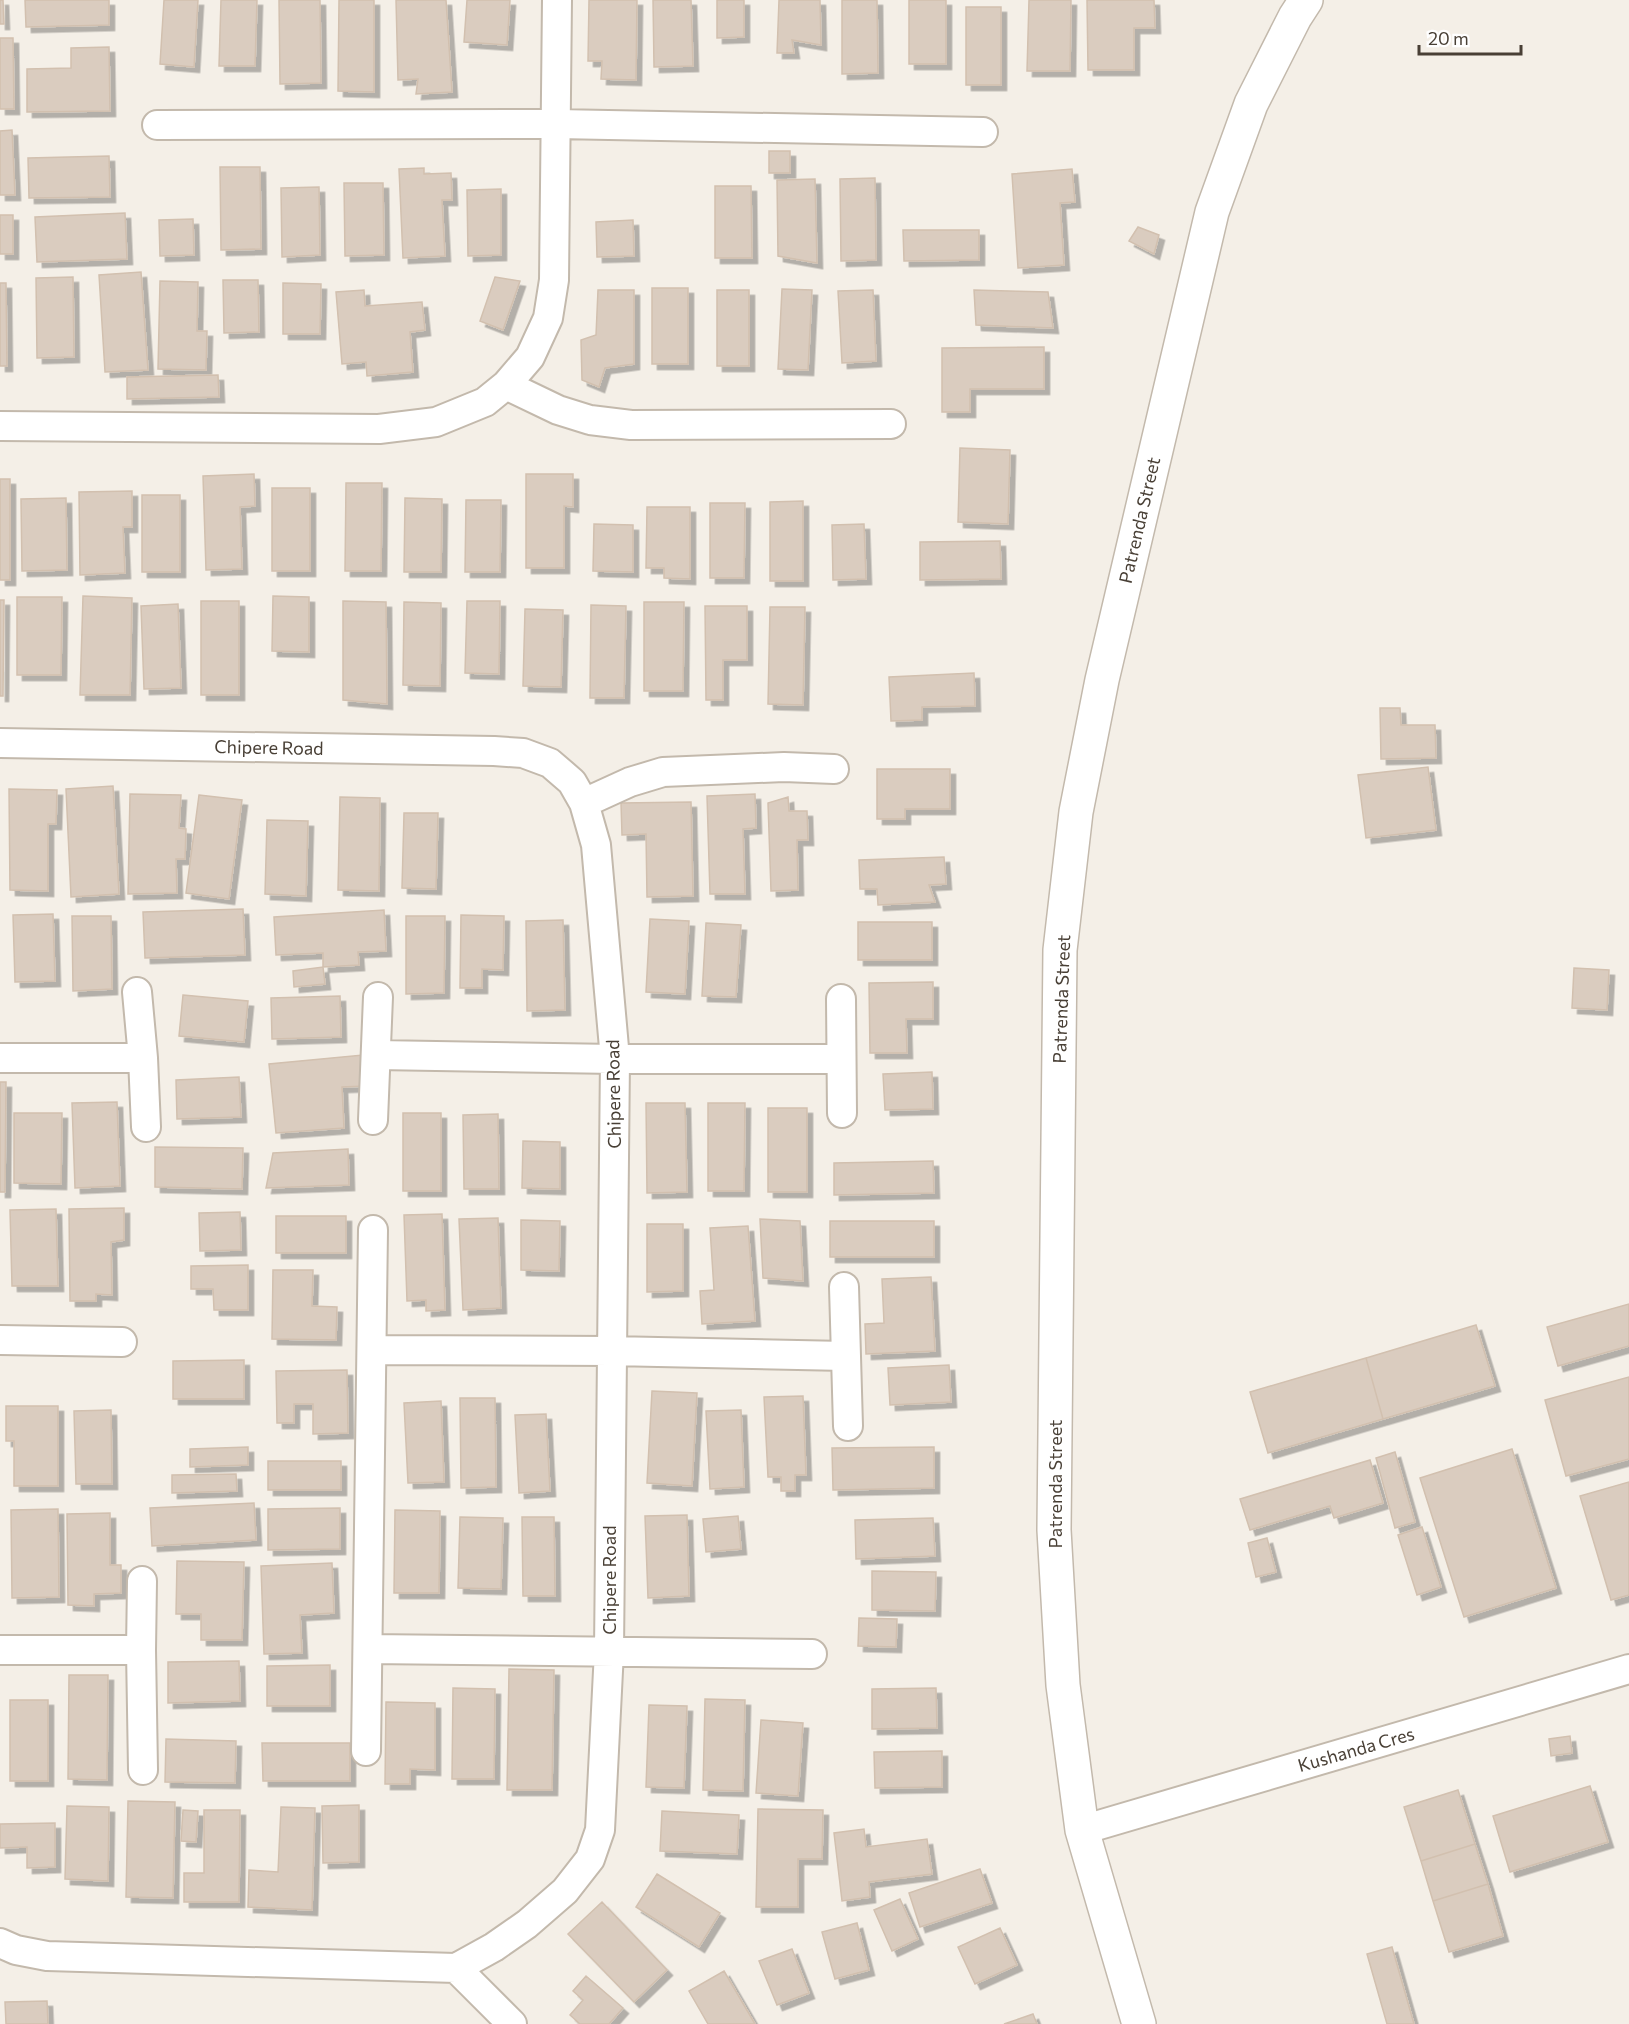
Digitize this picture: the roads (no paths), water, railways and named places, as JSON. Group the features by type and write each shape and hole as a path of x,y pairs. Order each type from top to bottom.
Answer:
{"street":[{"path":"0,426 380,429 436,422 485,402 506,385 530,357 548,318 554,280 557,0"},
{"name":"Patrenda Street","path":"1139,2024 1082,1830 1063,1685 1054,1530 1060,950 1076,812 1102,680 1212,212 1251,104 1306,0"},
{"path":"157,125 557,124 983,132"},
{"path":"506,385 558,410 590,420 631,425 891,424"},
{"name":"Chipere Road","path":"0,744 523,753 550,763 572,782 584,803 596,845 615,1059 609,1651 600,1830 590,1859 565,1891 527,1924 494,1947 456,1968"},
{"path":"584,803 630,782 663,772 784,767 834,769"},
{"path":"137,992 146,1127"},
{"path":"373,1120 378,997"},
{"path":"841,999 842,1113"},
{"path":"377,1055 615,1059 841,1059"},
{"path":"0,1058 143,1058"},
{"path":"366,1751 373,1230"},
{"path":"844,1287 848,1426"},
{"path":"0,1340 122,1342"},
{"path":"372,1350 611,1351 845,1356"},
{"path":"142,1581 143,1770"},
{"path":"368,1649 812,1654"},
{"path":"0,1650 141,1650"},
{"name":"Kushanda Cres","path":"1082,1830 1629,1669"},
{"path":"0,1943 16,1950 47,1956 456,1968 512,2024"}]}
